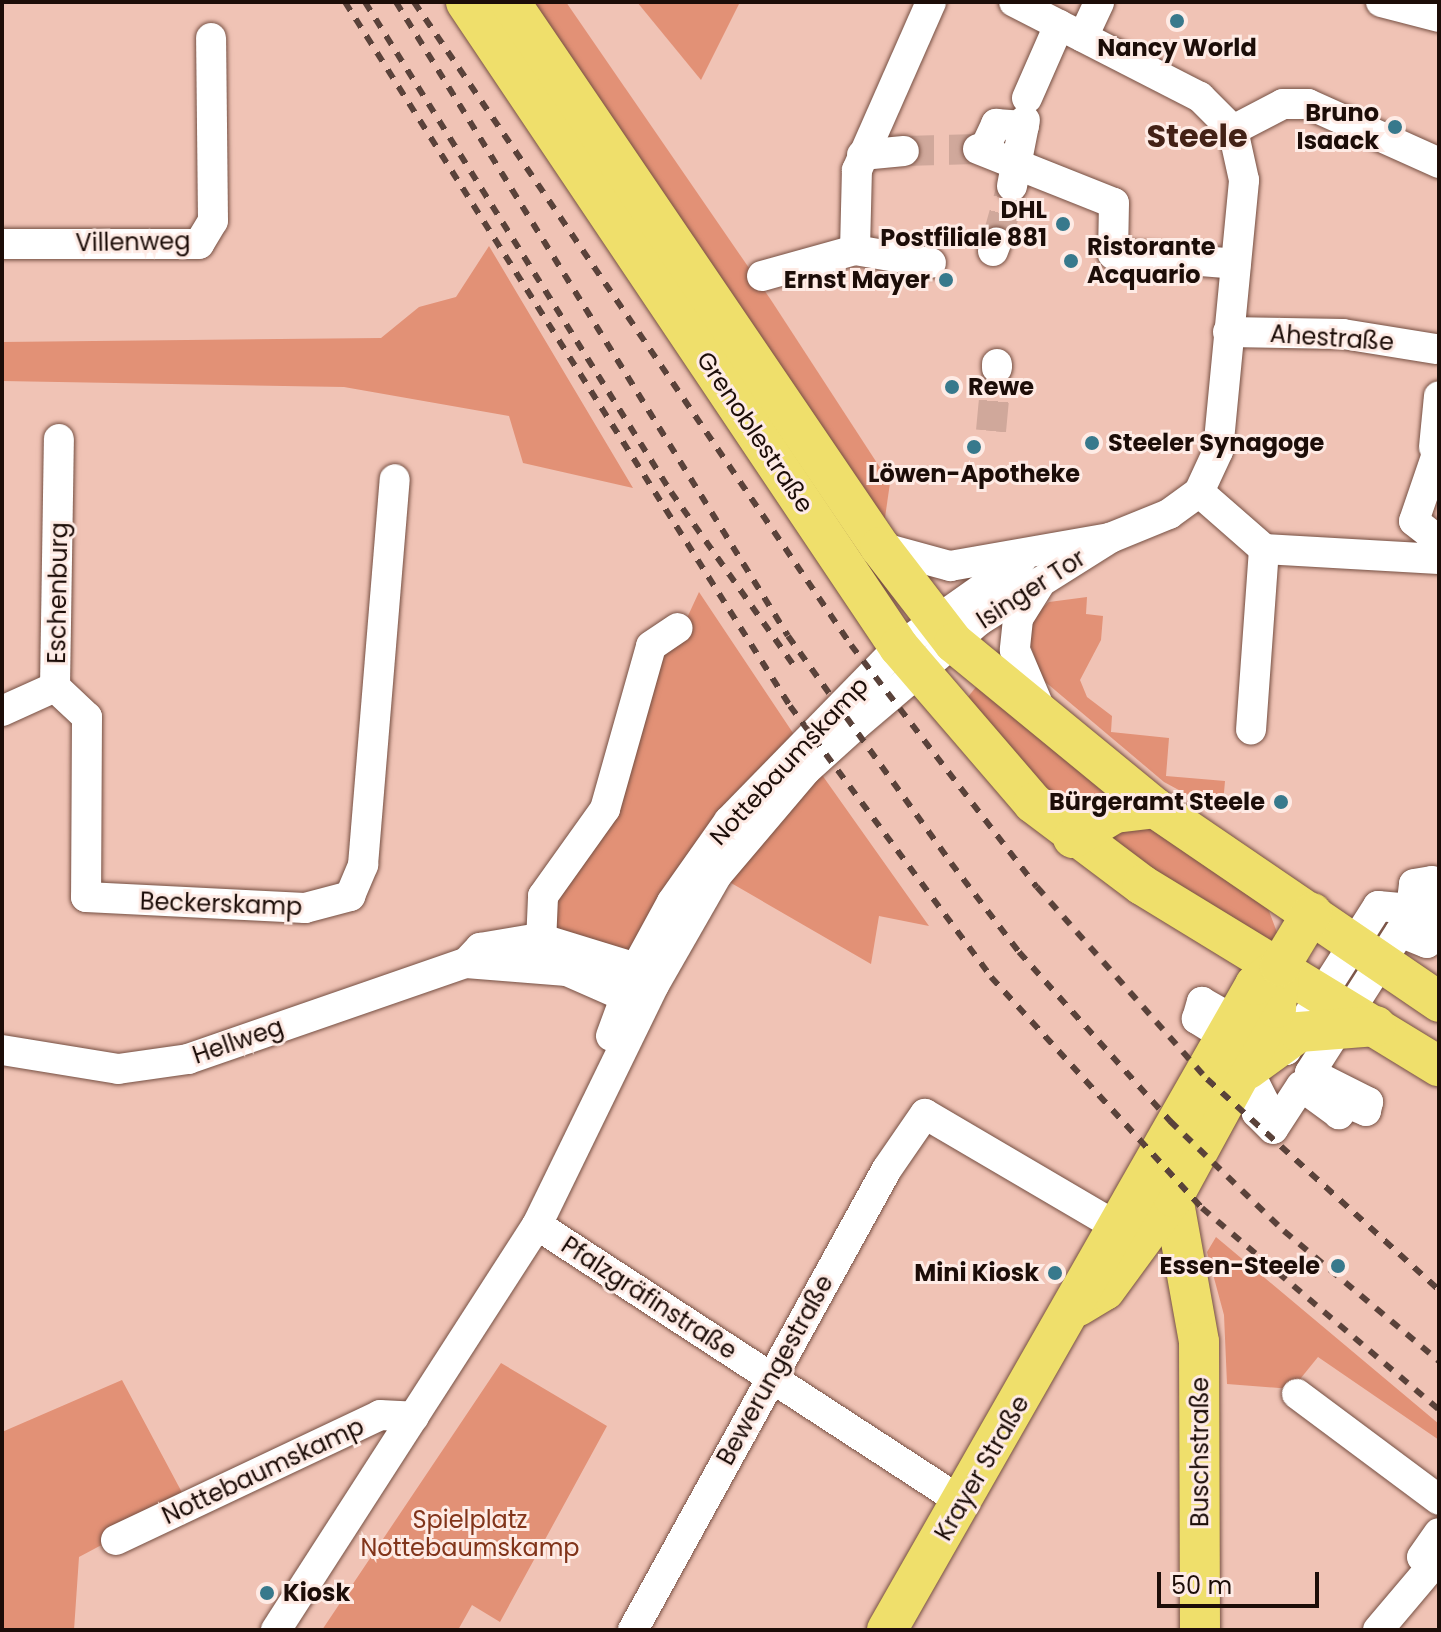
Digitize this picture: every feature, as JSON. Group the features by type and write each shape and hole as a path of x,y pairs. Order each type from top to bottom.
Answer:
{"main road":[{"name":"Grenoblestraße","path":"466,2 909,659 1073,838 1210,928 1280,966 1439,1066"},
{"name":"Grenoblestraße","path":"510,2 880,547 943,631 1050,724 1155,808 1439,1002"},
{"path":"1073,838 1115,813 1155,808"},
{"name":"Krayer Straße","path":"1128,1232 1255,985 1280,966 1312,913"},
{"name":"Krayer Straße","path":"1210,928 1231,989 1226,1037"},
{"name":"Krayer Straße","path":"887,1630 1077,1306 1083,1277 1128,1232 1173,1197 1235,1077 1276,1008 1280,966"},
{"name":"Krayer Straße","path":"1235,1077 1299,1032 1376,1026"},
{"name":"Buschstraße","path":"1173,1197 1199,1342 1200,1630"},
{"path":"1128,1232 1187,1275"}],"street":[{"path":"855,250 862,155 931,2"},
{"path":"1014,2 1200,97 1233,130 1244,180 1218,451 1199,492 1264,549 1435,559 1433,536 1414,521 1436,448 1439,396"},
{"path":"1015,174 1025,115 1071,31 1099,2"},
{"path":"1381,2 1439,17"},
{"name":"Villenweg","path":"2,244 199,244 213,221 211,38"},
{"path":"1233,130 1283,104 1308,104 1439,163"},
{"path":"1025,115 996,124 981,150 1015,174 1114,203 1112,263 1236,264"},
{"path":"862,155 904,151"},
{"path":"762,276 855,250 931,263"},
{"name":"Ahestraße","path":"1228,332 1343,334 1438,347"},
{"name":"Eschenburg","path":"2,711 55,687 59,439"},
{"name":"Beckerskamp","path":"55,687 87,717 86,897 305,908 350,896 363,865 395,479"},
{"name":"Isinger Tor","path":"943,631 1040,566 1169,514 1199,492"},
{"name":"Isinger Tor","path":"880,547 950,566 1040,566"},
{"path":"1245,722 1264,549"},
{"name":"Grenoblestraße","path":"1040,566 1018,619 1015,650 1050,724"},
{"path":"539,952 543,896 605,809 622,769 651,646 678,628"},
{"name":"Nottebaumskamp","path":"276,1630 537,1225 600,1097 640,988 729,821 943,631"},
{"path":"1432,881 1427,943 1400,932 1310,1073 1368,1102 1366,1111 1347,1103 1339,1114 1301,1086 1273,1129 1257,1113 1264,1102 1234,1042 1195,1014 1202,1002 1286,1050 1378,906 1411,909 1414,884 1432,881"},
{"name":"Hellweg","path":"2,1050 118,1069 188,1059 375,988 466,963 539,952 640,988"},
{"name":"Bewerungestraße","path":"633,1630 770,1377 925,1114 1128,1232"},
{"name":"Pfalzgräfinstraße","path":"537,1225 962,1502"},
{"path":"1297,1394 1439,1500"},
{"name":"Nottebaumskamp","path":"116,1540 380,1415 414,1417"},
{"path":"1378,1630 1435,1569 1422,1557 1439,1533"}],"green space":[{"path":"512,2 566,2 771,300 890,483 881,545"},
{"path":"637,2 740,2 701,80"},
{"path":"489,246 633,488 523,463 509,416 344,387 2,381 2,342 381,338 419,307 456,297"},
{"path":"699,592 799,742 654,982 539,918 578,856 653,649 680,633"},
{"path":"1087,597 1086,614 1103,616 1101,640 1080,680 1087,697 1112,716 1111,732 1169,738 1166,776 1225,781 1223,804 1201,802 1164,782 1043,680 1026,633 1032,617 1049,602"},
{"path":"976,687 1149,828 1266,903 1278,935 1265,946 1118,850 1041,784 963,703"},
{"path":"815,765 929,926 879,916 871,964 719,876"},
{"path":"1216,1237 1439,1424 1439,1440 1318,1357 1292,1389 1227,1384 1224,1315 1207,1252"},
{"name":"Spielplatz Nottebaumskamp","path":"501,1363 607,1426 500,1622 472,1605 458,1630 322,1630"},
{"path":"122,1380 186,1500 79,1557 74,1630 2,1630 2,1432"}],"tunnel":[{"path":"904,151 978,149"},
{"path":"996,243 1012,186"},
{"path":"991,431 997,368"}],"railway":[{"path":"345,2 790,706 991,977 1202,1208 1439,1410"},
{"path":"365,2 671,492 797,670"},
{"path":"396,2 788,636 1019,952 1170,1121 1284,1231 1439,1361"},
{"path":"414,2 851,645 1037,887 1207,1079 1439,1290"}],"place":[{"name":"Nancy World","path":"1177,21"},
{"name":"Bruno Isaack","path":"1395,127"},
{"name":"DHL Postfiliale 881","path":"1063,224"},
{"name":"Ristorante Acquario","path":"1071,261"},
{"name":"Ernst Mayer","path":"946,280"},
{"name":"Rewe","path":"952,387"},
{"name":"Steeler Synagoge","path":"1092,443"},
{"name":"Löwen-Apotheke","path":"974,447"},
{"name":"Bürgeramt Steele","path":"1281,802"},
{"name":"Essen-Steele","path":"1338,1266"},
{"name":"Mini Kiosk","path":"1055,1273"},
{"name":"Kiosk","path":"267,1593"}],"district":[{"name":"Steele","path":"1197,136"}]}
